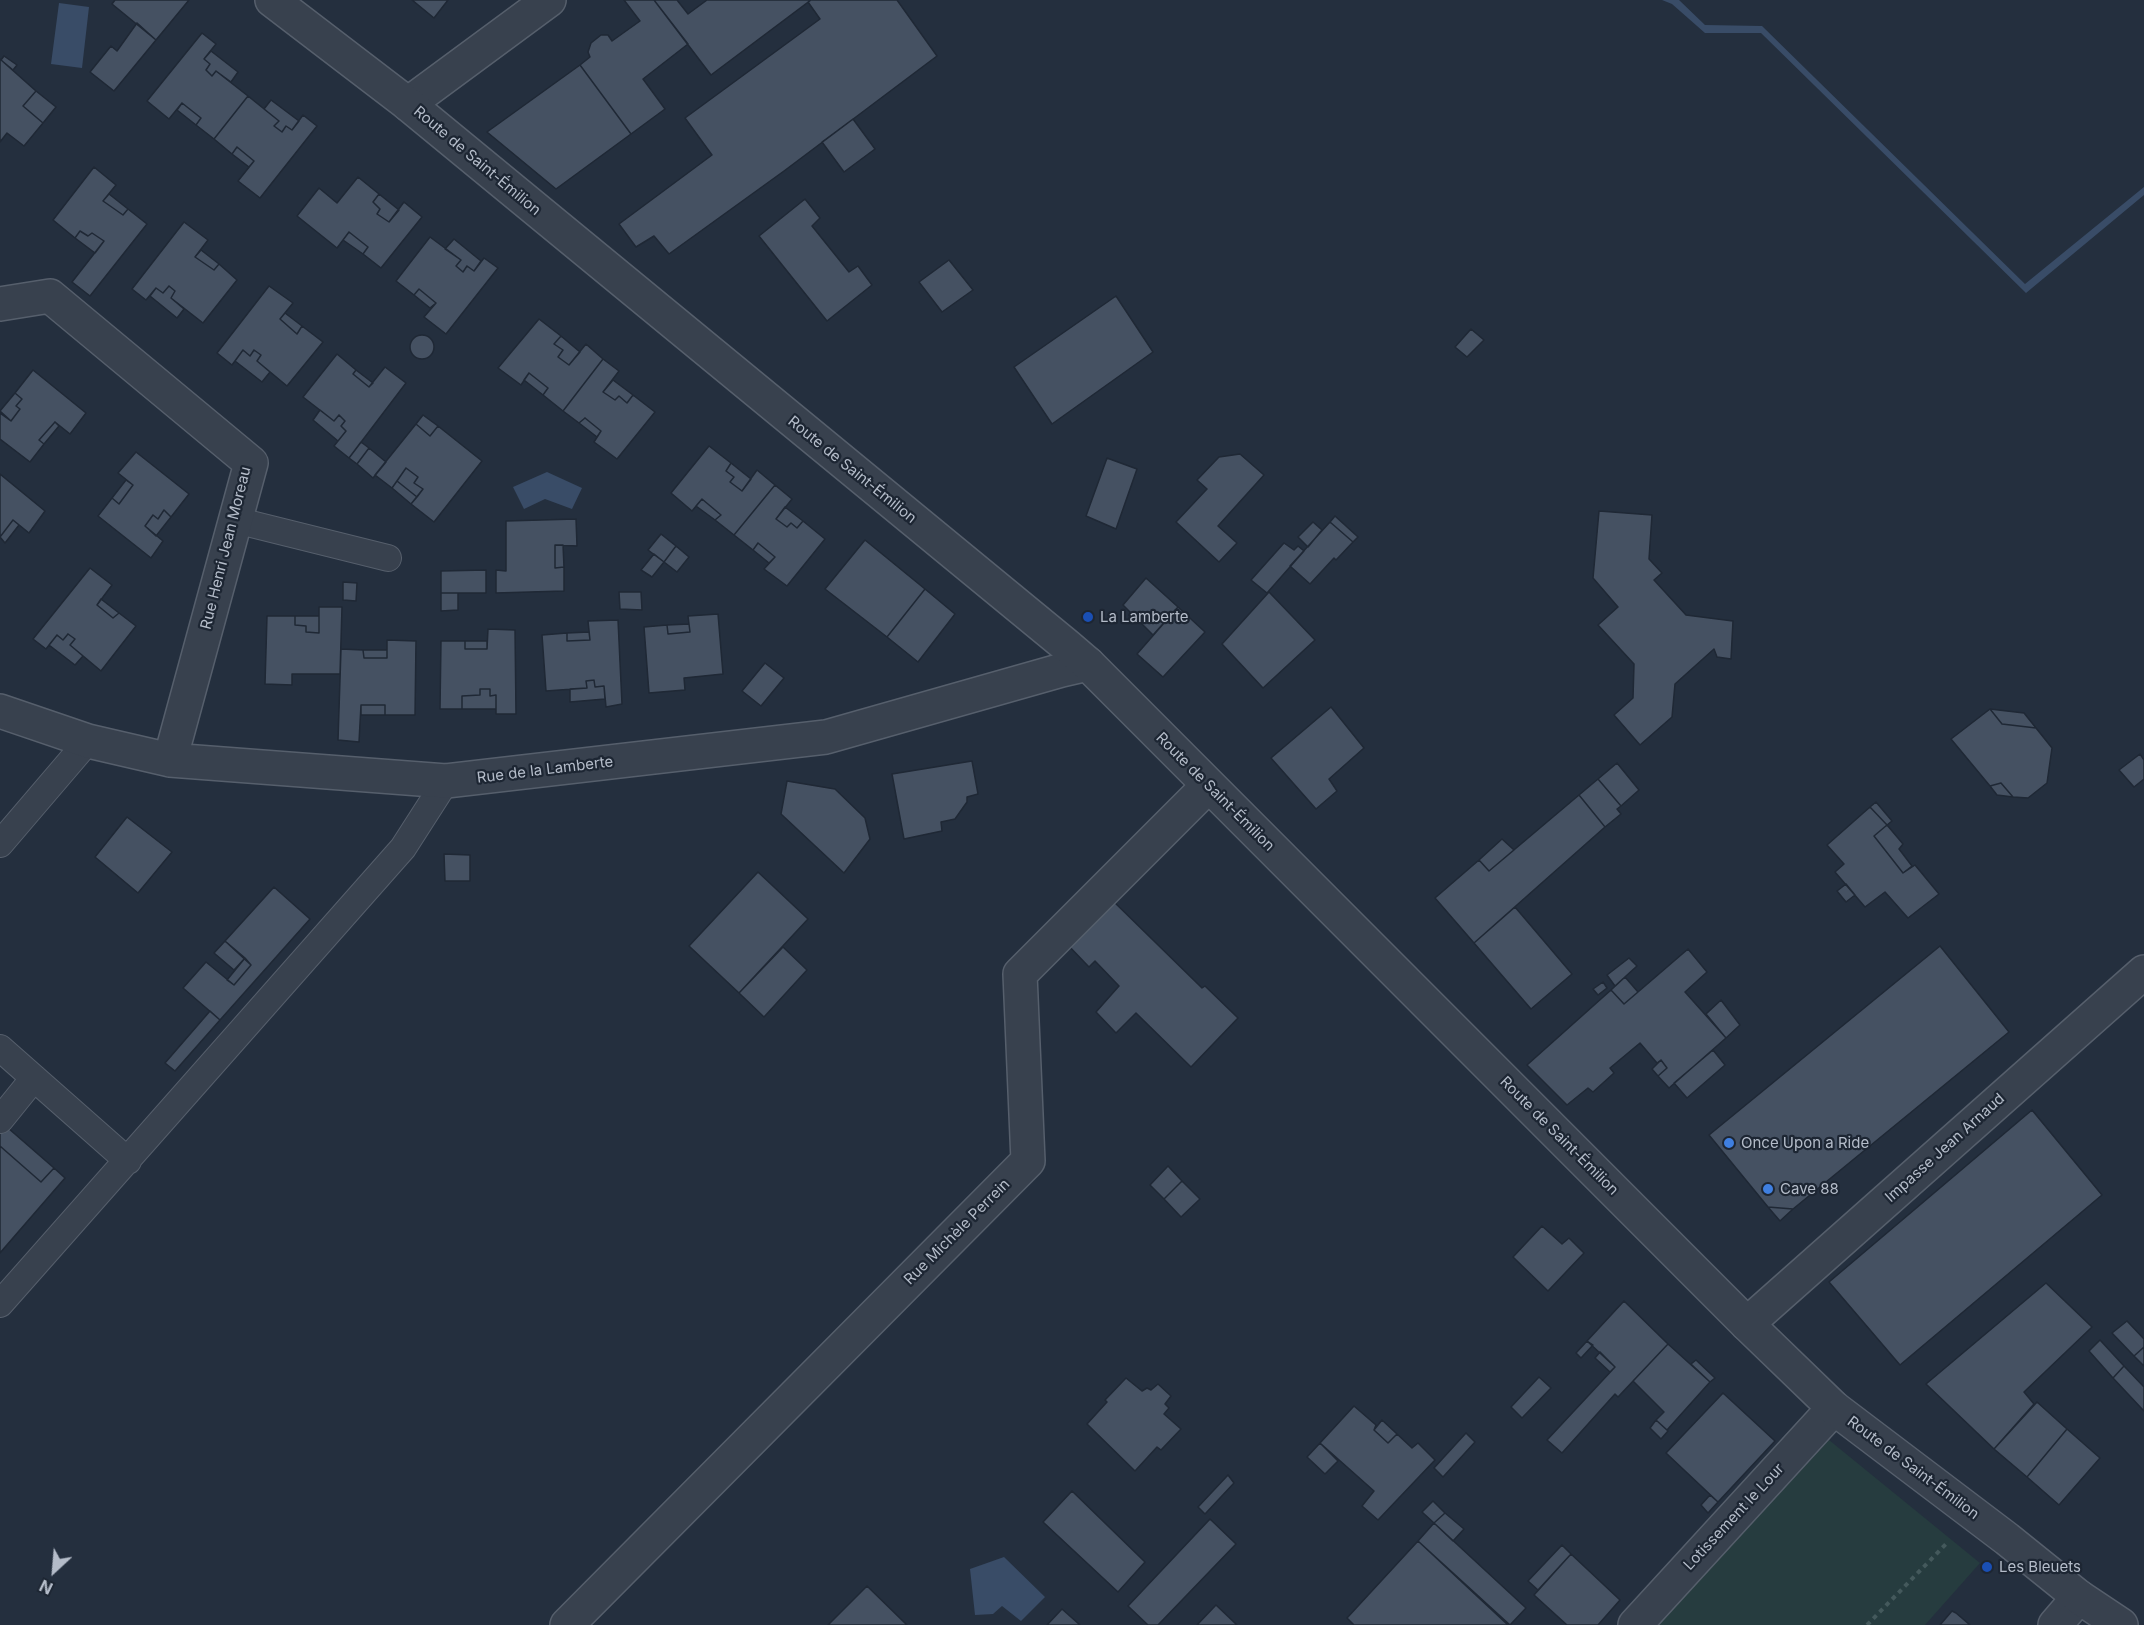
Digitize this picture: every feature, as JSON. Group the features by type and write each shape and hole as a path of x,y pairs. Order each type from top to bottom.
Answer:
{"street":[{"name":"Route de Saint-Émilion","path":"272,0 408,104 1088,664 1747,1324 1834,1408 2007,1539 2079,1597 2121,1625"},
{"path":"408,104 549,0"},
{"name":"Rue Henri Jean Moreau","path":"0,304 50,296 251,463 170,760"},
{"name":"Rue de la Lamberte","path":"0,711 88,741 170,760 446,781 825,737 1088,664"},
{"name":"Rue Michèle Perrein","path":"567,1625 1028,1161 1020,974 1208,786"},
{"name":"Impasse Jean Arnaud","path":"1747,1324 2144,972"},
{"name":"Lotissement le Lour","path":"1635,1625 1834,1408"},
{"path":"2055,1625 2079,1597"}],"lane":[{"path":"235,520 388,558"},
{"path":"0,844 88,741"},
{"path":"0,1304 403,848 446,781"},
{"path":"0,1048 128,1161"},
{"path":"0,1120 34,1078"}],"path":[{"path":"1867,1625 1950,1540"}],"green space":[{"path":"1829,1440 1980,1563 1925,1625 1658,1625"}],"water":[{"path":"1662,0 1679,0 1705,25 1762,26 2025,284 2144,187 2144,195 2026,293 1761,33 1705,33 1672,4"},
{"path":"59,3 89,7 82,68 51,64"},
{"path":"547,472 582,488 572,509 545,499 524,509 513,487"},
{"path":"1004,1557 1045,1597 1021,1621 1002,1606 993,1614 975,1615 970,1569"}],"building":[{"path":"115,0 189,0 156,40 112,4"},
{"path":"412,0 448,0 434,18"},
{"path":"624,0 654,0 688,44 643,79 665,109 631,134 580,65 590,57 588,52 591,43 601,35 608,35 612,41 640,21"},
{"path":"654,0 677,0 688,14 707,0 811,0 711,75"},
{"path":"811,0 897,0 937,56 669,254 654,236 636,247 619,224 712,155 685,118 820,19 808,2"},
{"path":"137,23 156,40 114,91 90,72 111,46 117,51"},
{"path":"202,33 216,44 204,59 210,64 206,70 212,76 216,71 248,96 214,139 196,125 201,118 182,103 169,119 147,101"},
{"path":"211,51 238,72 231,82 216,71 212,76 206,70 210,64 204,59"},
{"path":"4,56 17,65 13,70 1,60"},
{"path":"0,59 36,91 23,106 43,123 24,146 7,133 0,142"},
{"path":"580,65 631,134 556,189 487,132"},
{"path":"36,91 56,107 43,123 23,106"},
{"path":"248,96 279,121 274,126 282,132 286,126 292,130 303,115 317,126 260,198 238,181 254,161 237,147 232,154 214,139"},
{"path":"271,100 299,121 292,130 286,126 282,132 274,126 279,121 264,109"},
{"path":"182,103 201,118 196,125 177,110"},
{"path":"853,119 875,149 844,172 822,142"},
{"path":"237,147 254,161 249,167 232,154"},
{"path":"94,167 116,185 103,201 123,215 128,209 147,224 90,296 72,282 104,241 92,233 88,236 80,231 75,238 53,220"},
{"path":"358,177 379,194 373,202 380,209 377,214 389,222 404,202 422,217 381,268 363,254 368,247 349,232 337,248 297,216 319,188 337,203"},
{"path":"109,194 128,209 123,215 103,201"},
{"path":"379,194 399,210 389,222 377,214 380,209 373,202"},
{"path":"805,199 820,218 812,226 849,272 858,266 872,285 827,321 759,236"},
{"path":"184,222 208,240 195,257 214,270 219,264 237,280 203,323 171,298 175,291 169,286 163,293 156,288 146,300 132,289"},
{"path":"80,231 88,236 92,233 104,241 95,253 75,238"},
{"path":"349,232 368,247 363,254 343,240"},
{"path":"430,237 461,260 456,266 463,272 467,266 474,271 484,258 498,268 446,334 424,317 436,303 419,289 414,295 396,281"},
{"path":"454,239 481,261 474,271 467,266 463,272 456,266 461,260 445,249"},
{"path":"201,250 219,264 214,270 195,257"},
{"path":"949,260 973,290 942,312 919,282"},
{"path":"169,286 175,291 171,298 184,309 177,318 150,296 156,288 163,293"},
{"path":"269,286 293,303 280,319 297,334 302,326 323,342 287,386 257,361 261,355 254,350 250,356 243,350 232,365 217,353"},
{"path":"419,289 436,303 430,308 414,295"},
{"path":"1116,296 1153,352 1052,424 1014,367"},
{"path":"285,313 302,326 297,334 280,319"},
{"path":"539,319 561,336 554,344 563,350 558,357 569,365 586,344 603,359 563,411 543,395 548,388 529,373 521,385 498,368"},
{"path":"1471,329 1484,340 1467,357 1455,347"},
{"path":"422,335 431,338 434,347 431,356 422,359 413,356 410,347 413,338"},
{"path":"561,336 580,352 569,365 558,357 563,350 554,344"},
{"path":"243,350 250,356 254,350 261,355 257,361 270,372 262,382 235,361"},
{"path":"337,354 356,370 353,374 369,387 385,367 406,383 349,458 334,446 346,431 341,426 345,421 339,415 334,421 303,397"},
{"path":"603,359 619,371 603,392 615,400 619,396 627,403 633,395 655,412 617,459 594,442 601,431 585,418 579,423 563,411"},
{"path":"33,370 86,413 70,434 55,422 39,440 44,444 30,462 0,439 0,413 11,421 20,409 16,406 22,399 15,393"},
{"path":"356,370 373,383 369,387 353,374"},
{"path":"529,373 548,388 543,395 524,380"},
{"path":"613,380 633,395 627,403 619,396 615,400 603,392"},
{"path":"15,393 22,399 16,406 20,409 11,421 0,411"},
{"path":"320,410 334,421 339,415 345,421 341,426 346,431 338,441 313,420"},
{"path":"423,415 438,426 430,436 416,424"},
{"path":"585,418 601,431 597,437 579,423"},
{"path":"55,422 59,426 44,444 39,440"},
{"path":"416,424 430,436 438,426 482,461 434,522 411,504 423,489 414,483 418,477 406,468 392,488 375,475"},
{"path":"361,442 369,448 357,464 349,458"},
{"path":"709,446 731,463 726,471 734,477 730,482 742,491 757,470 775,485 734,535 715,520 721,515 702,499 692,511 671,493"},
{"path":"369,448 386,462 373,478 357,464"},
{"path":"136,452 189,494 171,517 164,510 158,519 153,515 145,526 163,541 151,558 98,516 112,498 119,504 133,485 118,473"},
{"path":"1240,454 1264,475 1218,526 1237,543 1219,562 1176,522 1207,489 1197,480 1219,457"},
{"path":"1107,458 1137,469 1116,529 1086,516"},
{"path":"731,463 751,479 742,491 730,482 734,477 726,471"},
{"path":"406,468 418,477 414,483 423,489 417,497 397,481"},
{"path":"0,474 45,511 29,533 13,520 0,537"},
{"path":"126,480 133,485 119,504 112,498"},
{"path":"397,481 417,497 411,504 392,488"},
{"path":"775,485 792,499 776,519 787,527 791,523 797,528 803,521 825,539 787,586 764,569 775,557 758,543 753,550 734,535"},
{"path":"702,499 721,515 715,520 696,506"},
{"path":"785,507 803,521 797,528 791,523 787,527 776,519"},
{"path":"164,510 171,517 156,536 145,526 153,515 158,519"},
{"path":"1599,511 1652,515 1649,559 1662,573 1654,580 1686,615 1733,621 1731,659 1717,657 1714,649 1675,684 1672,717 1640,745 1614,715 1633,698 1634,664 1598,625 1618,607 1593,578"},
{"path":"1335,516 1358,537 1353,542 1330,522"},
{"path":"576,519 577,546 555,545 555,568 564,567 564,591 496,593 496,570 506,571 506,521"},
{"path":"13,520 19,525 5,543 0,537"},
{"path":"1313,522 1322,530 1308,547 1298,537"},
{"path":"1330,522 1353,542 1336,560 1334,558 1310,584 1290,566"},
{"path":"661,534 676,546 664,562 648,550"},
{"path":"865,540 925,589 887,637 825,589"},
{"path":"758,543 775,557 769,563 753,550"},
{"path":"1284,543 1294,550 1298,546 1304,551 1267,593 1251,580"},
{"path":"555,545 563,545 564,567 555,568"},
{"path":"676,546 689,557 677,572 664,562"},
{"path":"654,554 664,562 652,577 641,570"},
{"path":"90,568 112,585 97,605 113,618 119,613 136,626 101,671 70,645 75,639 68,634 63,640 57,635 46,649 33,639"},
{"path":"486,570 486,593 441,593 441,571"},
{"path":"1146,578 1178,607 1153,635 1123,605"},
{"path":"343,582 357,583 356,601 343,600"},
{"path":"925,589 955,614 918,662 887,637"},
{"path":"619,592 641,592 642,610 620,609"},
{"path":"1269,592 1315,640 1263,688 1222,644"},
{"path":"441,593 458,593 458,610 441,611"},
{"path":"101,599 119,613 113,618 97,605"},
{"path":"319,607 342,607 340,674 292,674 292,685 265,684 267,616 295,616 295,625 306,626 306,632 319,633"},
{"path":"1178,607 1205,632 1163,677 1137,654"},
{"path":"718,614 723,674 684,678 685,690 649,693 644,627 667,625 668,634 690,632 688,616"},
{"path":"295,616 319,616 319,633 306,632 306,626 295,625"},
{"path":"618,620 622,704 606,707 604,686 595,687 594,680 586,681 587,688 546,691 542,635 567,633 567,641 590,640 588,621"},
{"path":"689,624 690,632 668,634 667,625"},
{"path":"488,629 515,630 516,714 496,714 496,695 490,696 490,689 480,689 480,695 462,696 462,709 440,709 441,641 465,641 465,649 487,649"},
{"path":"589,632 590,640 567,641 567,633"},
{"path":"68,634 75,639 70,645 83,656 75,665 49,645 57,635 63,640"},
{"path":"387,640 416,641 415,715 385,715 385,705 361,705 359,742 338,740 341,649 363,650 364,658 387,658"},
{"path":"465,641 487,641 487,649 465,649"},
{"path":"363,650 387,650 387,658 364,658"},
{"path":"765,663 784,678 761,706 742,691"},
{"path":"594,680 595,687 604,686 605,699 570,702 570,689 587,688 586,681"},
{"path":"480,689 490,689 490,696 496,695 496,709 462,709 462,696 480,695"},
{"path":"361,705 385,705 385,715 361,715"},
{"path":"1331,707 1364,748 1329,779 1337,791 1316,809 1271,758"},
{"path":"1990,709 2002,724 2036,728 2052,748 2047,783 2028,798 2013,797 2001,783 1990,786 1951,739"},
{"path":"1990,709 2024,713 2036,728 2002,724"},
{"path":"2140,754 2144,760 2144,779 2134,787 2119,770"},
{"path":"972,761 978,794 967,797 967,802 955,819 941,822 942,831 904,839 892,774"},
{"path":"1617,763 1639,790 1621,806 1598,779"},
{"path":"1598,779 1621,806 1617,809 1621,814 1605,827 1579,795"},
{"path":"787,781 835,789 865,818 870,839 844,873 781,814"},
{"path":"2001,783 2013,797 1997,795 1990,786"},
{"path":"1579,795 1605,827 1474,943 1435,898 1479,860 1489,871"},
{"path":"1876,802 1892,821 1887,825 1870,807"},
{"path":"1870,807 1887,825 1874,836 1903,873 1915,865 1939,894 1908,918 1885,892 1865,907 1835,872 1844,864 1827,845"},
{"path":"127,817 172,852 138,893 95,857"},
{"path":"1887,825 1903,844 1899,849 1912,866 1903,873 1874,836"},
{"path":"1502,839 1514,850 1489,871 1479,860"},
{"path":"444,854 470,855 470,881 445,881"},
{"path":"758,872 808,919 739,993 689,946"},
{"path":"1846,884 1855,895 1846,902 1837,891"},
{"path":"274,887 310,919 220,1020 183,988 206,962 234,985 251,965 225,941"},
{"path":"1110,898 1202,988 1205,986 1238,1018 1191,1067 1136,1013 1116,1033 1096,1012 1119,986 1095,961 1089,967 1066,943"},
{"path":"1515,907 1572,974 1531,1009 1474,943"},
{"path":"225,941 245,958 234,970 214,953"},
{"path":"1940,946 2009,1032 1793,1209 1768,1207 1709,1135"},
{"path":"783,947 807,970 764,1017 739,993"},
{"path":"1688,949 1707,972 1685,992 1726,1038 1669,1088 1658,1076 1667,1068 1661,1060 1657,1063 1640,1043 1610,1068 1614,1073 1593,1092 1588,1088 1567,1105 1527,1065 1611,990 1624,1004"},
{"path":"245,958 251,965 234,985 227,980"},
{"path":"1629,958 1637,966 1615,986 1607,975"},
{"path":"1625,977 1638,992 1624,1004 1611,990"},
{"path":"1603,982 1607,988 1598,995 1593,989"},
{"path":"1721,1000 1740,1025 1726,1038 1706,1014"},
{"path":"210,1011 220,1020 175,1071 165,1063"},
{"path":"1713,1050 1725,1065 1687,1098 1674,1083"},
{"path":"1661,1060 1667,1068 1658,1076 1652,1069"},
{"path":"2032,1110 2102,1195 1900,1365 1829,1282"},
{"path":"0,1121 54,1168 41,1182 0,1146"},
{"path":"0,1146 41,1182 54,1168 65,1178 0,1253"},
{"path":"1168,1166 1182,1181 1164,1199 1150,1185"},
{"path":"1182,1181 1200,1199 1181,1217 1164,1199"},
{"path":"1768,1207 1793,1209 1780,1221"},
{"path":"1542,1226 1562,1244 1569,1238 1584,1253 1548,1291 1513,1257"},
{"path":"2046,1283 2092,1327 2024,1392 2034,1404 1994,1449 1926,1384"},
{"path":"1624,1301 1668,1344 1618,1397 1615,1394 1562,1453 1547,1440 1615,1367 1587,1341"},
{"path":"2127,1321 2144,1339 2144,1347 2134,1356 2112,1333"},
{"path":"2100,1340 2124,1366 2113,1378 2089,1351"},
{"path":"1587,1341 1593,1345 1581,1358 1576,1353"},
{"path":"1668,1344 1710,1382 1667,1430 1656,1420 1664,1412 1633,1381"},
{"path":"2144,1347 2144,1366 2134,1356"},
{"path":"1600,1352 1615,1367 1610,1372 1595,1358"},
{"path":"1696,1360 1715,1378 1710,1382 1691,1364"},
{"path":"2124,1366 2144,1387 2144,1411 2113,1378"},
{"path":"1539,1377 1551,1388 1522,1418 1511,1407"},
{"path":"1126,1378 1142,1391 1147,1388 1151,1390 1158,1384 1171,1396 1165,1404 1169,1408 1164,1414 1181,1429 1161,1450 1157,1447 1135,1471 1087,1424"},
{"path":"1723,1393 1775,1441 1718,1502 1666,1453"},
{"path":"2037,1402 2067,1429 2027,1477 1994,1449"},
{"path":"1354,1406 1376,1425 1374,1430 1388,1443 1397,1434 1412,1448 1418,1443 1435,1460 1378,1520 1362,1506 1374,1491 1320,1443"},
{"path":"1382,1420 1397,1434 1388,1443 1374,1430"},
{"path":"1656,1420 1668,1431 1661,1439 1650,1428"},
{"path":"2067,1429 2100,1458 2059,1505 2027,1477"},
{"path":"1466,1433 1475,1442 1443,1477 1434,1468"},
{"path":"1320,1443 1338,1461 1325,1474 1307,1457"},
{"path":"1228,1475 1234,1483 1205,1514 1198,1507"},
{"path":"1072,1491 1145,1562 1118,1592 1043,1522"},
{"path":"1710,1495 1718,1502 1708,1513 1701,1505"},
{"path":"1433,1501 1445,1513 1434,1523 1422,1512"},
{"path":"1445,1513 1464,1529 1453,1541 1434,1523"},
{"path":"1210,1519 1236,1544 1158,1625 1148,1625 1128,1606"},
{"path":"1434,1523 1526,1608 1510,1625 1418,1541"},
{"path":"1418,1541 1508,1625 1354,1625 1347,1618"},
{"path":"1562,1545 1571,1554 1538,1590 1528,1581"},
{"path":"1571,1554 1620,1600 1598,1625 1567,1625 1534,1595"},
{"path":"867,1586 907,1625 828,1625"},
{"path":"1216,1605 1237,1625 1197,1625"},
{"path":"1062,1609 1080,1625 1047,1625"},
{"path":"1952,1611 1956,1613 1970,1625 1940,1625"}],"place":[{"name":"La Lamberte","path":"1088,617"},
{"name":"Once Upon a Ride","path":"1729,1143"},
{"name":"Cave 88","path":"1768,1189"},
{"name":"Les Bleuets","path":"1987,1567"}]}
